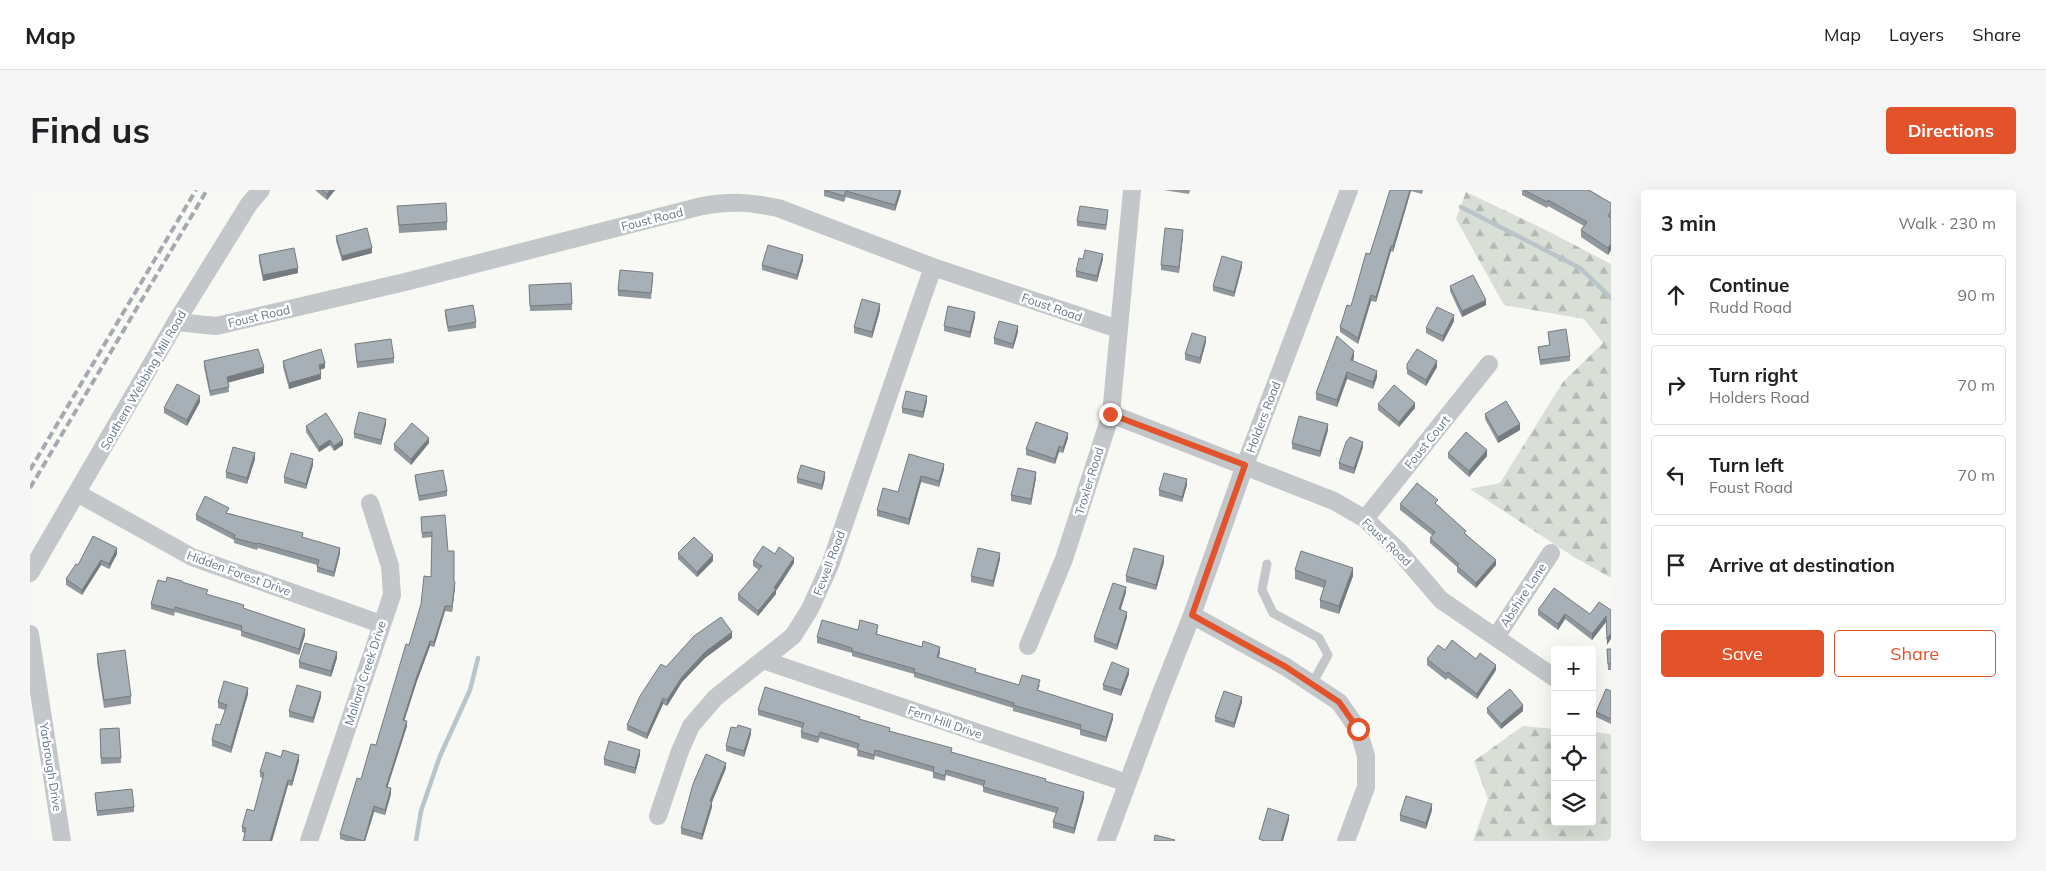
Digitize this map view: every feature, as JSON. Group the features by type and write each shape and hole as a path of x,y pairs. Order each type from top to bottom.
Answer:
{"street":[{"name":"Southern Webbing Mill Road","path":"30,573 176,322 249,204 261,190"},
{"name":"Troxler Road","path":"1028,646 1064,559 1110,414 1132,190"},
{"name":"Holders Road","path":"1106,841 1192,615 1245,465 1349,190"},
{"name":"Foust Road","path":"176,322 216,326 404,282 702,206 731,201 755,203 778,208 933,267 1118,329"},
{"name":"Fewell Road","path":"658,816 680,751 691,726 714,698 793,636 810,609 826,574 933,267"},
{"name":"Foust Court","path":"1365,520 1489,364"},
{"name":"Foust Road","path":"1110,414 1334,501 1365,520 1399,551 1441,600 1551,675"},
{"name":"Hidden Forest Drive","path":"77,493 192,557 381,624"},
{"name":"Mallard Creek Drive","path":"309,841 392,595 390,566 370,502"},
{"name":"Abshire Lane","path":"1496,637 1551,553"},
{"path":"1192,615 1286,667 1339,702 1358,729 1366,756 1366,787 1346,841"},
{"name":"Yarbrough Drive","path":"30,634 62,841"},
{"name":"Fern Hill Drive","path":"763,660 1127,783"}],"lane":[{"path":"1267,564 1262,590 1273,612 1319,638 1328,655 1312,684"}],"green space":[{"path":"1466,192 1544,229 1611,264 1611,578 1574,557 1470,489 1500,483 1563,382 1603,343 1584,319 1504,305 1456,219"},
{"path":"1523,726 1551,729 1551,826 1596,826 1596,732 1611,734 1611,841 1473,841 1488,799 1474,761"}],"building":[{"path":"322,190 330,190 327,194"},
{"path":"824,190 900,190 895,205 846,191 844,196"},
{"path":"1390,190 1410,190 1376,297 1371,295 1358,338 1340,327 1347,305 1351,306 1366,253 1370,254"},
{"path":"1524,190 1589,190 1611,203 1611,211 1608,216 1611,218 1611,244 1608,248 1581,230 1587,222 1548,200 1547,202"},
{"path":"446,203 447,222 399,225 397,206"},
{"path":"1080,206 1108,210 1106,225 1077,221"},
{"path":"367,228 372,248 342,256 336,236"},
{"path":"1165,228 1183,230 1179,267 1161,265"},
{"path":"768,245 803,255 797,275 762,265"},
{"path":"294,248 298,268 263,275 259,255"},
{"path":"1085,250 1103,254 1097,276 1076,271 1079,258 1083,259"},
{"path":"1222,256 1242,262 1234,292 1213,286"},
{"path":"620,270 653,273 651,293 618,290"},
{"path":"1473,275 1486,300 1462,311 1450,286"},
{"path":"571,283 572,304 530,306 529,285"},
{"path":"862,299 880,304 872,332 854,327"},
{"path":"473,305 476,322 448,327 445,310"},
{"path":"948,306 975,312 970,332 944,326"},
{"path":"1437,307 1454,315 1443,336 1426,328"},
{"path":"999,321 1018,326 1013,344 994,338"},
{"path":"1566,329 1570,356 1540,360 1538,347 1550,345 1548,332"},
{"path":"1192,333 1206,337 1200,358 1185,354"},
{"path":"1337,336 1354,351 1351,360 1377,371 1373,382 1347,372 1337,400 1316,393"},
{"path":"391,339 394,358 357,362 355,344"},
{"path":"258,349 264,367 227,377 229,387 210,391 204,361"},
{"path":"321,349 325,363 319,365 321,374 289,383 283,361"},
{"path":"1417,349 1437,361 1426,380 1407,369 1407,364"},
{"path":"177,384 200,396 187,420 164,408"},
{"path":"1394,385 1415,403 1399,422 1378,404"},
{"path":"906,391 927,396 923,412 902,408"},
{"path":"1506,401 1520,424 1498,437 1485,414"},
{"path":"359,412 386,419 381,440 354,433"},
{"path":"326,413 343,440 334,446 330,440 319,447 306,426"},
{"path":"1299,416 1328,424 1320,451 1292,443"},
{"path":"1036,422 1068,433 1063,448 1059,446 1055,459 1026,449"},
{"path":"412,423 429,438 411,459 394,444"},
{"path":"1466,432 1487,450 1469,471 1448,453"},
{"path":"1350,437 1363,442 1354,468 1339,463 1346,442"},
{"path":"233,447 255,453 247,478 226,472"},
{"path":"291,453 313,459 306,484 284,477"},
{"path":"909,454 944,464 939,481 921,476 909,519 877,510 883,488 898,492"},
{"path":"801,465 825,472 822,485 797,478"},
{"path":"1018,468 1036,472 1031,499 1011,495"},
{"path":"443,470 447,491 419,496 415,475"},
{"path":"1164,473 1187,479 1182,497 1159,490"},
{"path":"1417,483 1438,500 1435,503 1466,531 1464,533 1496,560 1476,583 1457,566 1459,564 1430,538 1435,532 1400,504"},
{"path":"205,496 229,508 226,513 303,533 302,537 340,548 334,572 317,567 319,560 234,538 235,535 196,515"},
{"path":"445,515 448,551 454,551 455,582 452,606 445,606 434,642 430,641 417,676 403,720 407,721 386,787 391,788 385,810 374,806 364,841 340,834 357,778 361,779 371,744 376,745 406,644 409,645 421,604 424,576 431,577 432,532 422,533 421,517"},
{"path":"93,536 117,548 109,564 101,560 82,590 66,579 76,564 78,565"},
{"path":"694,537 713,555 697,572 678,553"},
{"path":"763,546 775,554 779,547 794,558 774,588 776,589 758,611 738,594 762,566 753,561"},
{"path":"978,548 1000,553 993,581 971,576"},
{"path":"1134,548 1164,556 1156,585 1126,576"},
{"path":"1301,551 1353,568 1339,606 1320,600 1326,581 1295,570"},
{"path":"167,577 208,590 206,594 244,605 243,608 305,629 299,649 241,631 242,626 175,607 174,610 151,604 158,580 166,582"},
{"path":"1113,583 1126,587 1119,609 1127,612 1117,645 1094,637"},
{"path":"1554,588 1590,614 1599,602 1611,610 1611,633 1607,639 1606,616 1592,634 1565,614 1558,624 1538,610"},
{"path":"721,617 732,632 705,652 682,677 667,700 663,698 647,734 627,725 640,696 661,664 666,667 694,636"},
{"path":"822,620 858,630 860,620 878,625 876,634 922,647 923,641 940,647 937,657 976,669 975,672 1019,685 1022,675 1040,680 1037,690 1113,714 1106,737 1080,729 1081,725 1013,705 1014,703 914,672 915,669 852,651 852,648 817,637"},
{"path":"1452,640 1476,659 1480,653 1496,665 1477,694 1427,659 1438,645 1445,650"},
{"path":"305,643 337,652 331,671 299,662"},
{"path":"1607,649 1611,649 1611,664 1608,664"},
{"path":"125,650 131,696 104,700 97,654"},
{"path":"1112,662 1129,669 1121,690 1103,685"},
{"path":"224,681 248,688 231,747 212,740 216,724 220,725 227,705 218,702"},
{"path":"297,685 321,692 313,718 289,711"},
{"path":"765,687 860,717 859,719 890,728 889,731 952,748 951,752 1046,779 1045,781 1084,792 1074,828 1053,822 1058,808 983,787 985,781 946,770 945,776 933,772 934,767 875,750 874,755 857,750 859,744 820,732 818,737 801,732 804,723 758,710"},
{"path":"1510,689 1523,705 1501,724 1487,708"},
{"path":"1606,689 1611,691 1611,719 1596,712"},
{"path":"1224,691 1242,697 1234,723 1215,717"},
{"path":"738,725 751,729 744,751 726,746 731,727 737,728"},
{"path":"119,728 121,758 101,758 100,729"},
{"path":"609,741 640,750 635,768 604,759"},
{"path":"283,750 299,755 292,781 288,780 270,841 243,841 246,828 242,827 247,809 254,811 264,773 260,772 266,752 281,757"},
{"path":"706,754 726,763 710,801 712,801 702,834 681,828 693,784"},
{"path":"132,789 134,807 97,811 95,793"},
{"path":"1406,796 1432,804 1426,823 1400,815"},
{"path":"1268,808 1289,815 1281,841 1264,841 1259,839"},
{"path":"1155,835 1175,840 1154,841"}],"waterway":[{"path":"1461,207 1580,268 1611,298"},
{"path":"416,841 421,811 440,756 470,690 478,658"}],"railway":[{"path":"30,470 196,190"},
{"path":"30,488 207,190"}],"route":[{"path":"1110,414 1245,465 1192,615 1286,667 1339,702 1358,729"}]}
